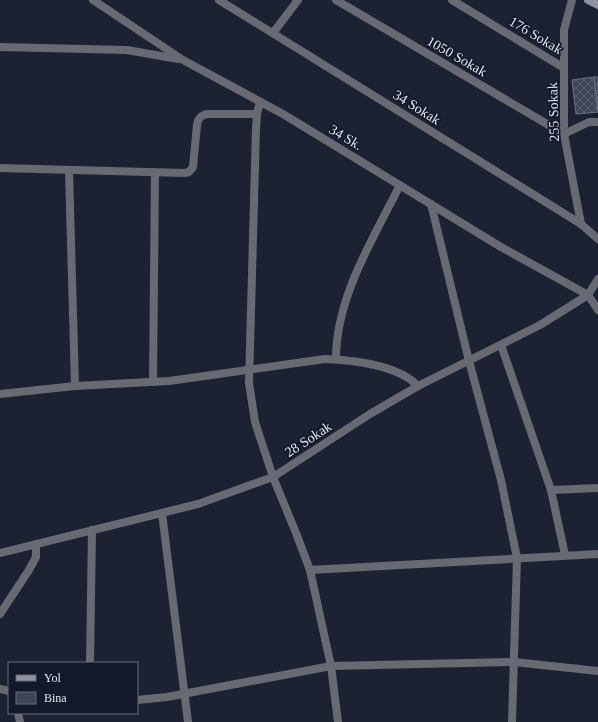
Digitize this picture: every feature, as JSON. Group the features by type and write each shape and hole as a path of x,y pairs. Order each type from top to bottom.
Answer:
{"main road":[{"path":"588,0 598,5"}],"street":[{"name":"34 Sk.","path":"93,0 183,60 283,114 501,247 588,295"},
{"name":"34 Sokak","path":"219,0 581,224 598,239"},
{"path":"273,33 298,0"},
{"name":"1050 Sokak","path":"336,0 564,134"},
{"name":"176 Sokak","path":"452,0 564,68"},
{"name":"255 Sokak","path":"572,0 564,30 564,134 581,224"},
{"path":"0,48 127,50 183,60"},
{"path":"260,102 257,114 248,369 251,397 255,422 273,477 310,570 331,666 338,722"},
{"path":"0,168 185,173 192,170 193,167 197,125 201,116 208,114 257,114"},
{"path":"564,134 589,122 598,122"},
{"path":"70,170 75,386"},
{"path":"153,382 155,173"},
{"path":"336,359 339,323 353,280 400,185"},
{"path":"431,204 469,361 501,480 517,558 512,722"},
{"name":"28 Sokak","path":"0,553 198,504 273,477 370,414 418,386 540,325 588,295 598,279"},
{"path":"588,295 598,310"},
{"path":"501,345 551,490 565,555"},
{"path":"0,394 75,386 153,382 326,359 369,363 404,376 412,380 418,386"},
{"path":"551,490 598,488"},
{"path":"162,513 188,722"},
{"path":"90,662 92,530"},
{"path":"0,614 36,557 36,544"},
{"path":"310,570 598,554"},
{"path":"138,700 185,693 331,666 514,662 598,672"}],"building":[{"path":"594,77 598,112 576,114 572,80"},
{"path":"594,77 598,77 598,112"}]}
